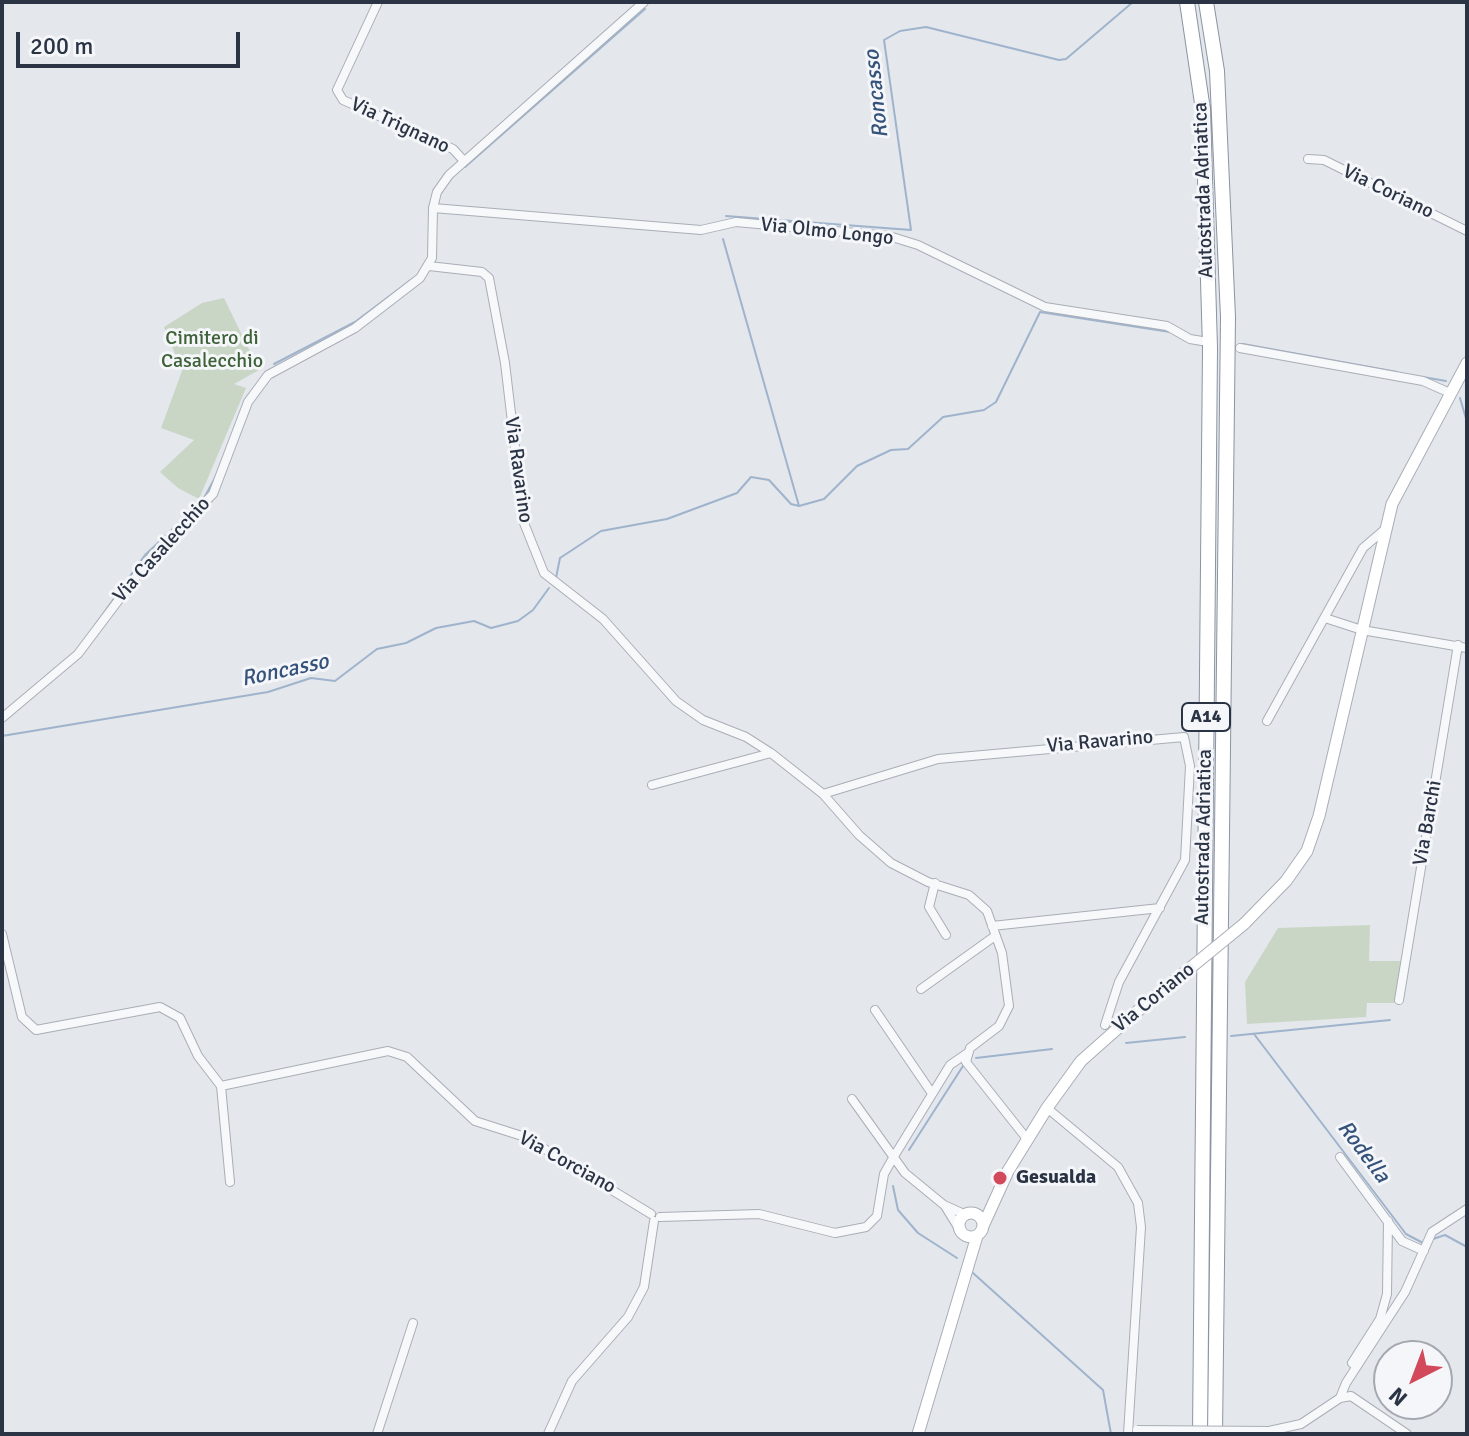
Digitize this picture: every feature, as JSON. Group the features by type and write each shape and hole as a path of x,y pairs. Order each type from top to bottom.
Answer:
{"highway":[{"name":"Autostrada Adriatica","path":"1187,2 1203,110 1210,348 1200,1434"},
{"name":"Autostrada Adriatica","path":"1206,2 1217,71 1228,317 1215,1434"}],"main road":[{"name":"Via Coriano","path":"918,1434 980,1231 996,1194 1047,1108 1081,1061 1244,924 1286,881 1307,851 1319,816 1384,530 1410,464 1467,363"},
{"name":"Via Coriano","path":"968,1213 996,1194"},
{"path":"960,1230 980,1231 981,1219 968,1213 960,1230 971,1258"}],"street":[{"name":"Via Trignano","path":"378,2 337,90 343,100 453,149 464,161"},
{"path":"429,266 437,192 464,161 644,2"},
{"name":"Via Coriano","path":"1308,159 1324,160 1467,231"},
{"name":"Via Olmo Longo","path":"433,208 701,230 736,222 889,236 918,245 1045,307 1167,326 1190,339 1202,341"},
{"name":"Via Casalecchio","path":"2,718 78,654 151,557 213,494 248,402 268,375 355,328 420,278 429,266"},
{"name":"Via Ravarino","path":"429,266 482,272 489,278 505,363 524,523 544,573 603,619 676,701 703,720 746,737 771,753 823,794 850,827 891,863 978,900 987,911 1006,971 1009,1006 999,1026 966,1054"},
{"path":"1240,348 1423,381 1450,393"},
{"name":"Via Coriano","path":"1267,721 1363,548 1384,530"},
{"name":"Via Barchi","path":"1325,618 1362,630 1463,647 1399,1000"},
{"name":"Via Ravarino","path":"823,794 927,761 962,755 1175,735 1184,737 1188,742"},
{"name":"Via Coriano","path":"1105,1025 1119,982 1160,908 1186,851 1188,742"},
{"path":"652,785 771,753"},
{"path":"935,883 929,907 946,935"},
{"path":"921,989 994,931 1160,908"},
{"path":"2,934 22,1017 28,1026 36,1030 160,1007 180,1018 198,1056 221,1086 230,1182"},
{"path":"875,1010 931,1092"},
{"name":"Via Corciano","path":"221,1086 388,1051 407,1057 475,1121 525,1137 655,1217"},
{"path":"548,1434 572,1381 628,1317 644,1287 655,1217 759,1214 825,1231 854,1231 866,1227 877,1216 884,1174 931,1092 950,1065 966,1054 972,1071 1027,1139"},
{"path":"852,1099 893,1158 944,1205 960,1230"},
{"path":"1047,1108 1118,1167 1138,1203 1141,1227 1131,1431 1269,1431 1301,1424"},
{"path":"1340,1157 1402,1241 1427,1245"},
{"path":"944,1205 968,1213"},
{"path":"1340,1398 1356,1367 1405,1292 1427,1245 1441,1225 1467,1209"},
{"path":"1356,1367 1352,1363 1380,1319 1387,1294 1388,1221"},
{"path":"377,1434 413,1323"},
{"path":"1292,1434 1301,1424 1340,1398 1351,1396 1407,1434"}],"green space":[{"name":"Cimitero di Casalecchio","path":"224,298 259,370 234,384 246,388 199,499 178,488 160,472 194,440 161,428 182,371 164,327 202,303"},
{"path":"1370,925 1369,961 1402,961 1396,1003 1367,1003 1366,1017 1247,1024 1245,982 1278,928"}],"waterway":[{"name":"Roncasso","path":"726,216 911,230 884,40 900,31 926,27 1059,60 1066,59 1133,2"},
{"name":"Roncasso","path":"465,167 645,9"},
{"name":"Roncasso","path":"723,239 799,506"},
{"name":"Roncasso","path":"274,364 355,322 411,280"},
{"name":"Roncasso","path":"556,578 560,558 601,531 667,519 737,493 751,477 769,480 791,504 799,506 824,499 857,466 891,450 908,449 943,417 984,410 996,402 1040,312 1170,332"},
{"name":"Roncasso","path":"1243,344 1397,372"},
{"name":"Roncasso","path":"1423,377 1446,381"},
{"name":"Roncasso","path":"1460,398 1467,422"},
{"name":"Roncasso","path":"204,498 216,476"},
{"name":"Roncasso","path":"88,635 145,555 174,528"},
{"name":"Roncasso","path":"2,736 268,692 311,678 335,681 377,649 406,643 436,628 474,621 491,628 518,621 533,610 549,588"},
{"name":"Rodella","path":"1231,1036 1390,1020"},
{"name":"Rodella","path":"1254,1034 1406,1234 1423,1243"},
{"name":"Rodella","path":"1126,1043 1185,1037"},
{"name":"Rodella","path":"976,1058 1052,1049"},
{"name":"Rodella","path":"909,1150 963,1066"},
{"name":"Rodella","path":"893,1186 898,1210 918,1233 957,1258"},
{"name":"Rodella","path":"1433,1239 1445,1235 1467,1247"},
{"name":"Rodella","path":"973,1273 1103,1390 1111,1434"}],"place":[{"name":"Gesualda","path":"1000,1178"}]}
